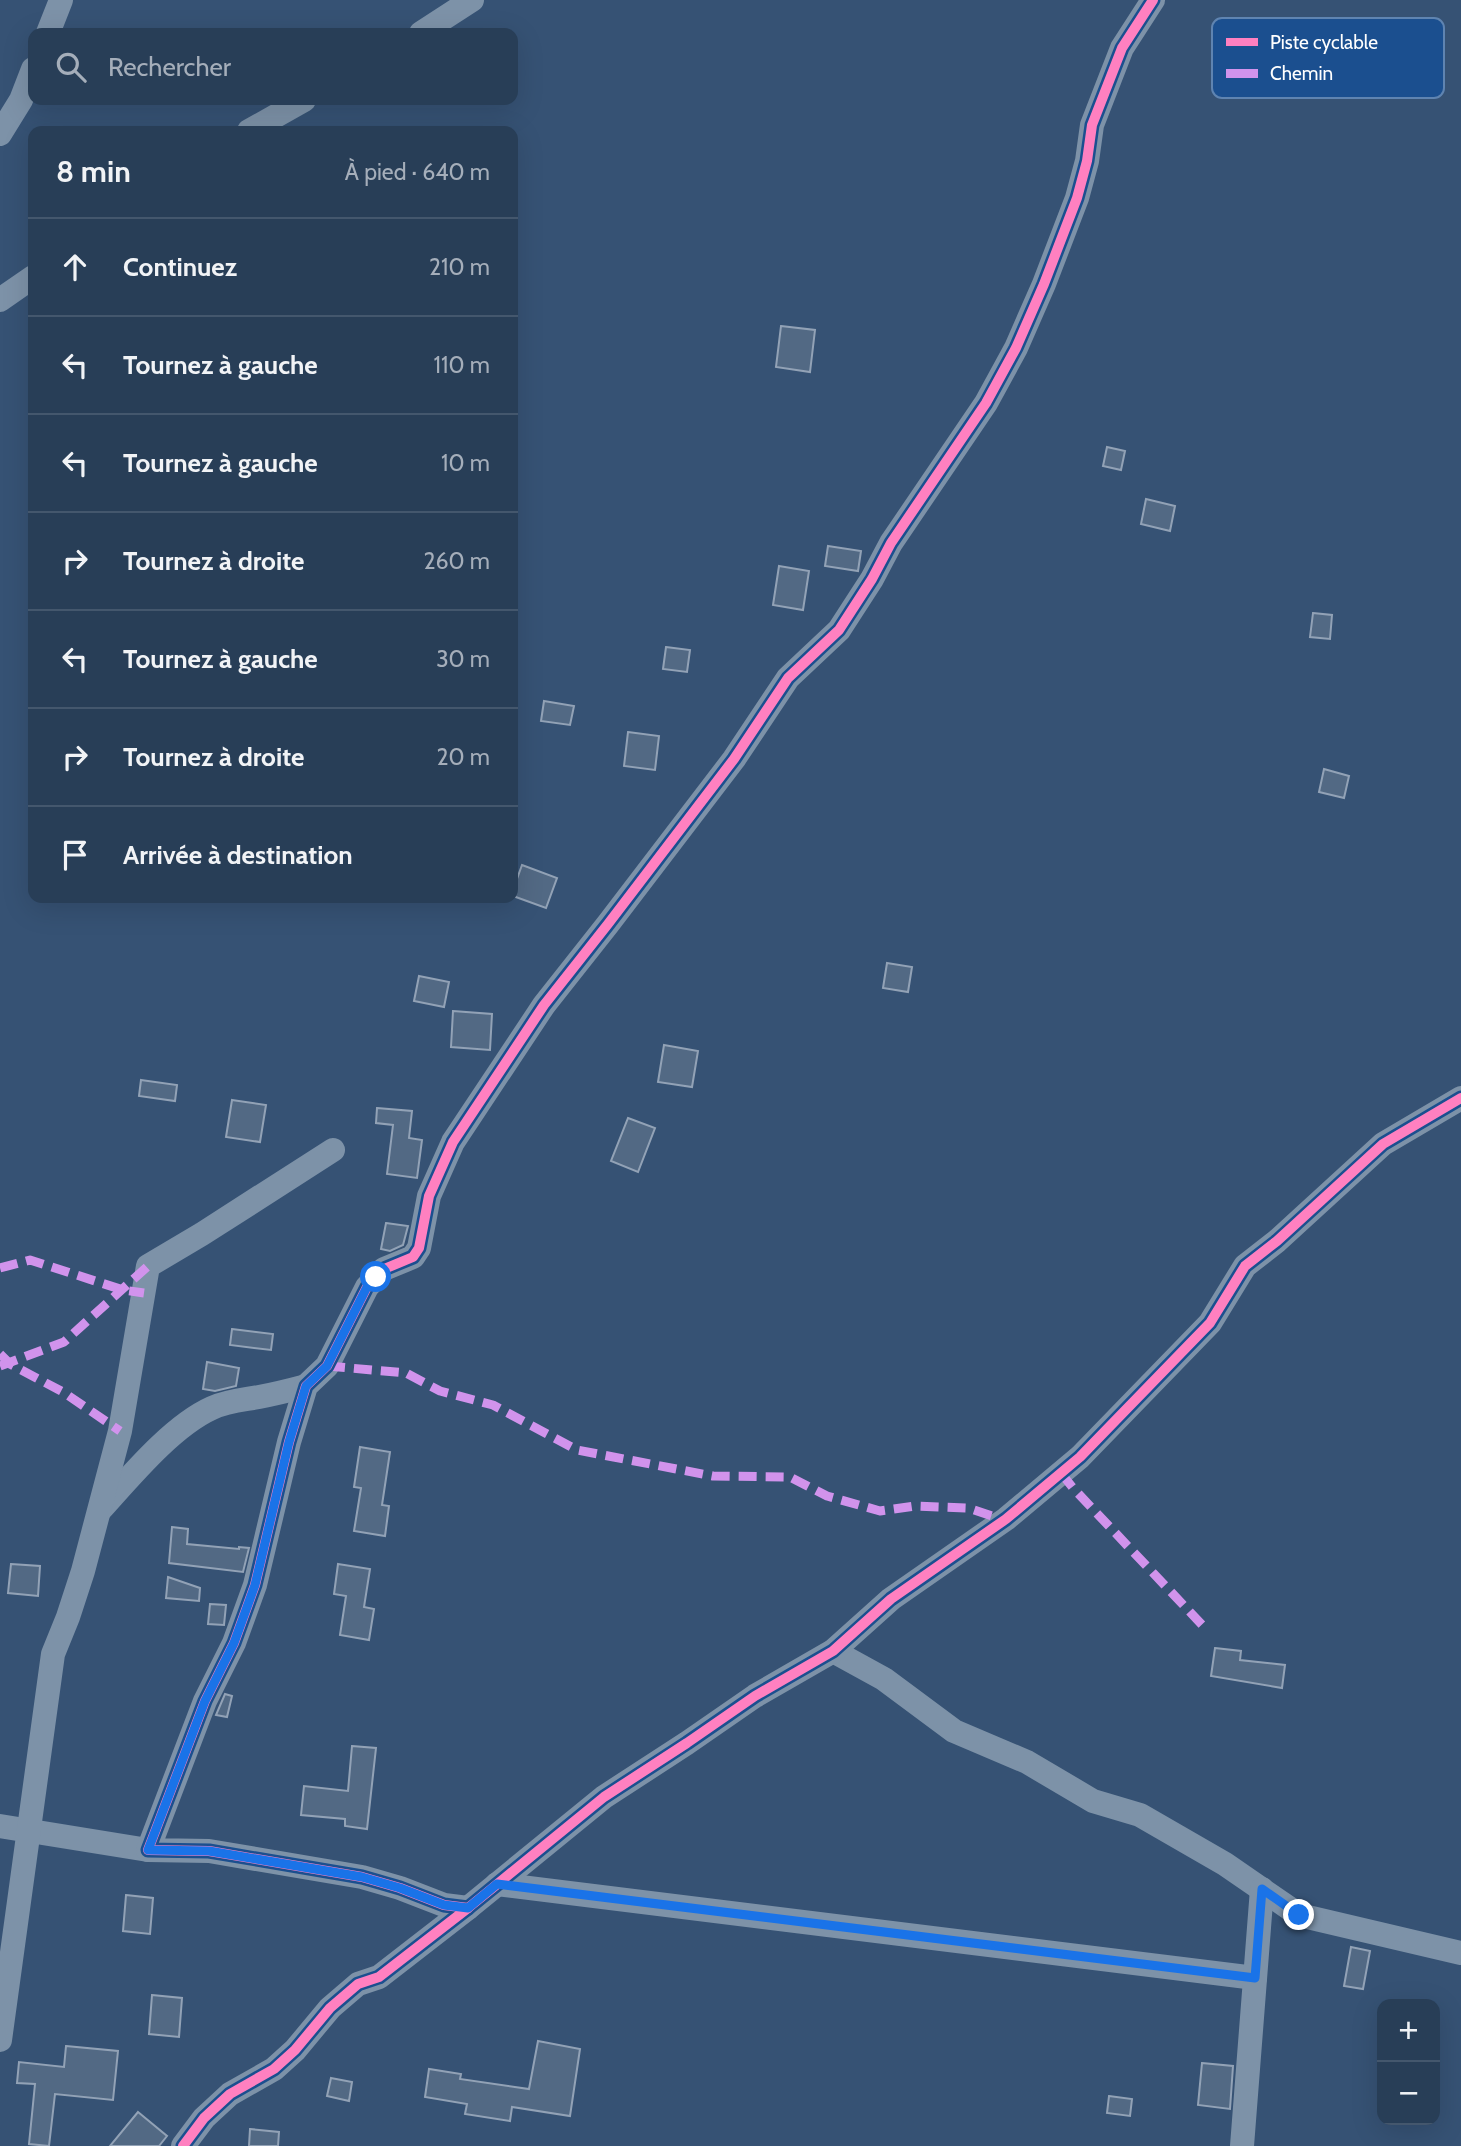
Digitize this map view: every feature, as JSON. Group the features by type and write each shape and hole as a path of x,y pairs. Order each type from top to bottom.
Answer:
{"street":[{"path":"50,28 61,0"},
{"path":"429,28 472,0"},
{"path":"148,1850 205,1701 234,1643 255,1585 289,1442 306,1386 327,1366 367,1287 384,1269 413,1256 419,1248 429,1196 453,1142 544,1005 734,759 788,678 839,631 891,543 986,403 1016,348 1077,198 1087,161 1091,125 1122,48 1153,0"},
{"path":"0,134 21,100 28,82"},
{"path":"258,126 295,105"},
{"path":"0,300 28,280"},
{"path":"183,2146 204,2118 229,2094 274,2069 295,2050 330,2008 358,1984 379,1977 604,1797 755,1696 833,1651 891,1599 1004,1520 1080,1457 1210,1323 1245,1266 1277,1241 1383,1144 1461,1098"},
{"path":"0,2040 53,1654 83,1571 120,1431 148,1266 333,1150"},
{"path":"98,1512 150,1456 183,1427 210,1409 232,1401 306,1386"},
{"path":"833,1651 884,1679 954,1731 1027,1762 1093,1801 1140,1815 1225,1864 1299,1915 1461,1953"},
{"path":"0,1826 148,1850 209,1851 362,1877 444,1905 468,1908"},
{"path":"497,1884 1255,1978"},
{"path":"1242,2146 1262,1889"}],"building":[{"path":"781,326 815,330 810,372 776,367"},
{"path":"1107,447 1125,451 1121,470 1103,466"},
{"path":"1146,499 1175,506 1170,531 1141,524"},
{"path":"828,546 861,551 858,571 825,566"},
{"path":"779,566 809,571 803,610 773,605"},
{"path":"1313,613 1332,615 1330,639 1310,637"},
{"path":"666,647 690,650 687,672 663,669"},
{"path":"544,701 574,706 570,725 541,721"},
{"path":"628,732 659,736 655,770 624,766"},
{"path":"1324,769 1349,776 1344,798 1319,792"},
{"path":"522,865 557,878 546,908 518,898 518,876"},
{"path":"887,963 912,967 908,992 883,988"},
{"path":"419,976 449,982 444,1007 414,1001"},
{"path":"453,1011 492,1014 490,1050 451,1047"},
{"path":"664,1045 698,1051 692,1087 658,1082"},
{"path":"141,1080 177,1085 175,1101 139,1096"},
{"path":"232,1100 266,1105 260,1142 226,1137"},
{"path":"377,1108 412,1111 409,1138 422,1140 417,1178 387,1174 393,1125 376,1123"},
{"path":"628,1118 655,1128 638,1172 611,1161"},
{"path":"386,1223 408,1226 403,1245 390,1251 381,1249"},
{"path":"232,1329 273,1334 271,1350 230,1345"},
{"path":"207,1362 239,1368 236,1386 215,1391 203,1389"},
{"path":"360,1447 390,1452 382,1505 389,1506 385,1536 354,1531 361,1488 354,1487"},
{"path":"172,1527 188,1529 187,1544 249,1548 243,1572 169,1563"},
{"path":"11,1564 40,1566 38,1596 8,1593"},
{"path":"338,1564 370,1569 364,1607 374,1609 369,1640 340,1635 346,1596 334,1594"},
{"path":"168,1577 200,1588 199,1601 166,1598"},
{"path":"210,1604 226,1605 224,1625 208,1624"},
{"path":"1215,1648 1241,1651 1240,1660 1285,1665 1282,1688 1211,1676"},
{"path":"225,1694 232,1696 227,1717 216,1715"},
{"path":"352,1746 376,1748 367,1829 345,1826 345,1819 301,1815 304,1786 348,1791"},
{"path":"126,1895 153,1898 150,1934 123,1931"},
{"path":"1351,1947 1370,1951 1363,1989 1344,1986"},
{"path":"152,1995 182,1998 179,2037 149,2034"},
{"path":"538,2041 580,2049 570,2116 512,2107 510,2121 465,2114 467,2104 425,2097 429,2069 461,2074 460,2079 529,2089"},
{"path":"66,2046 118,2051 113,2100 55,2094 49,2146 29,2144 35,2084 17,2083 19,2062 64,2067"},
{"path":"1202,2063 1233,2066 1230,2109 1198,2105"},
{"path":"331,2078 352,2082 349,2101 327,2096"},
{"path":"1109,2096 1132,2099 1130,2116 1107,2113"},
{"path":"138,2112 167,2136 159,2146 110,2146"},
{"path":"250,2129 279,2132 278,2146 249,2146"}],"marked path":[{"path":"0,1268 30,1260 123,1290 144,1293"},
{"path":"0,1366 64,1342 148,1266"},
{"path":"0,1354 10,1364 63,1392 120,1431"},
{"path":"327,1366 406,1373 440,1391 493,1405 577,1450 713,1476 790,1477 827,1496 880,1511 915,1506 968,1508 1004,1520"},
{"path":"1061,1473 1206,1629"}],"cycle path":[{"path":"468,1908 444,1905 362,1877 209,1851 148,1850 205,1701 234,1643 255,1585 289,1442 306,1386 327,1366 367,1287 384,1269 413,1257 419,1248 429,1196 453,1142 544,1005 734,759 788,678 839,630 872,579 891,543 986,403 1016,348 1077,198 1087,161 1092,125 1122,48 1153,0"},
{"path":"183,2146 204,2118 230,2094 274,2069 295,2050 330,2008 358,1984 379,1977 604,1797 755,1696 833,1651 891,1599 1006,1519 1080,1457 1210,1323 1245,1266 1277,1241 1383,1144 1461,1098"}],"route":[{"path":"376,1277 367,1287 346,1325 327,1366 306,1386 289,1442 255,1585 234,1643 205,1701 148,1850 209,1851 362,1877 444,1905 468,1908 497,1884 1255,1978 1262,1889 1299,1915"}]}
